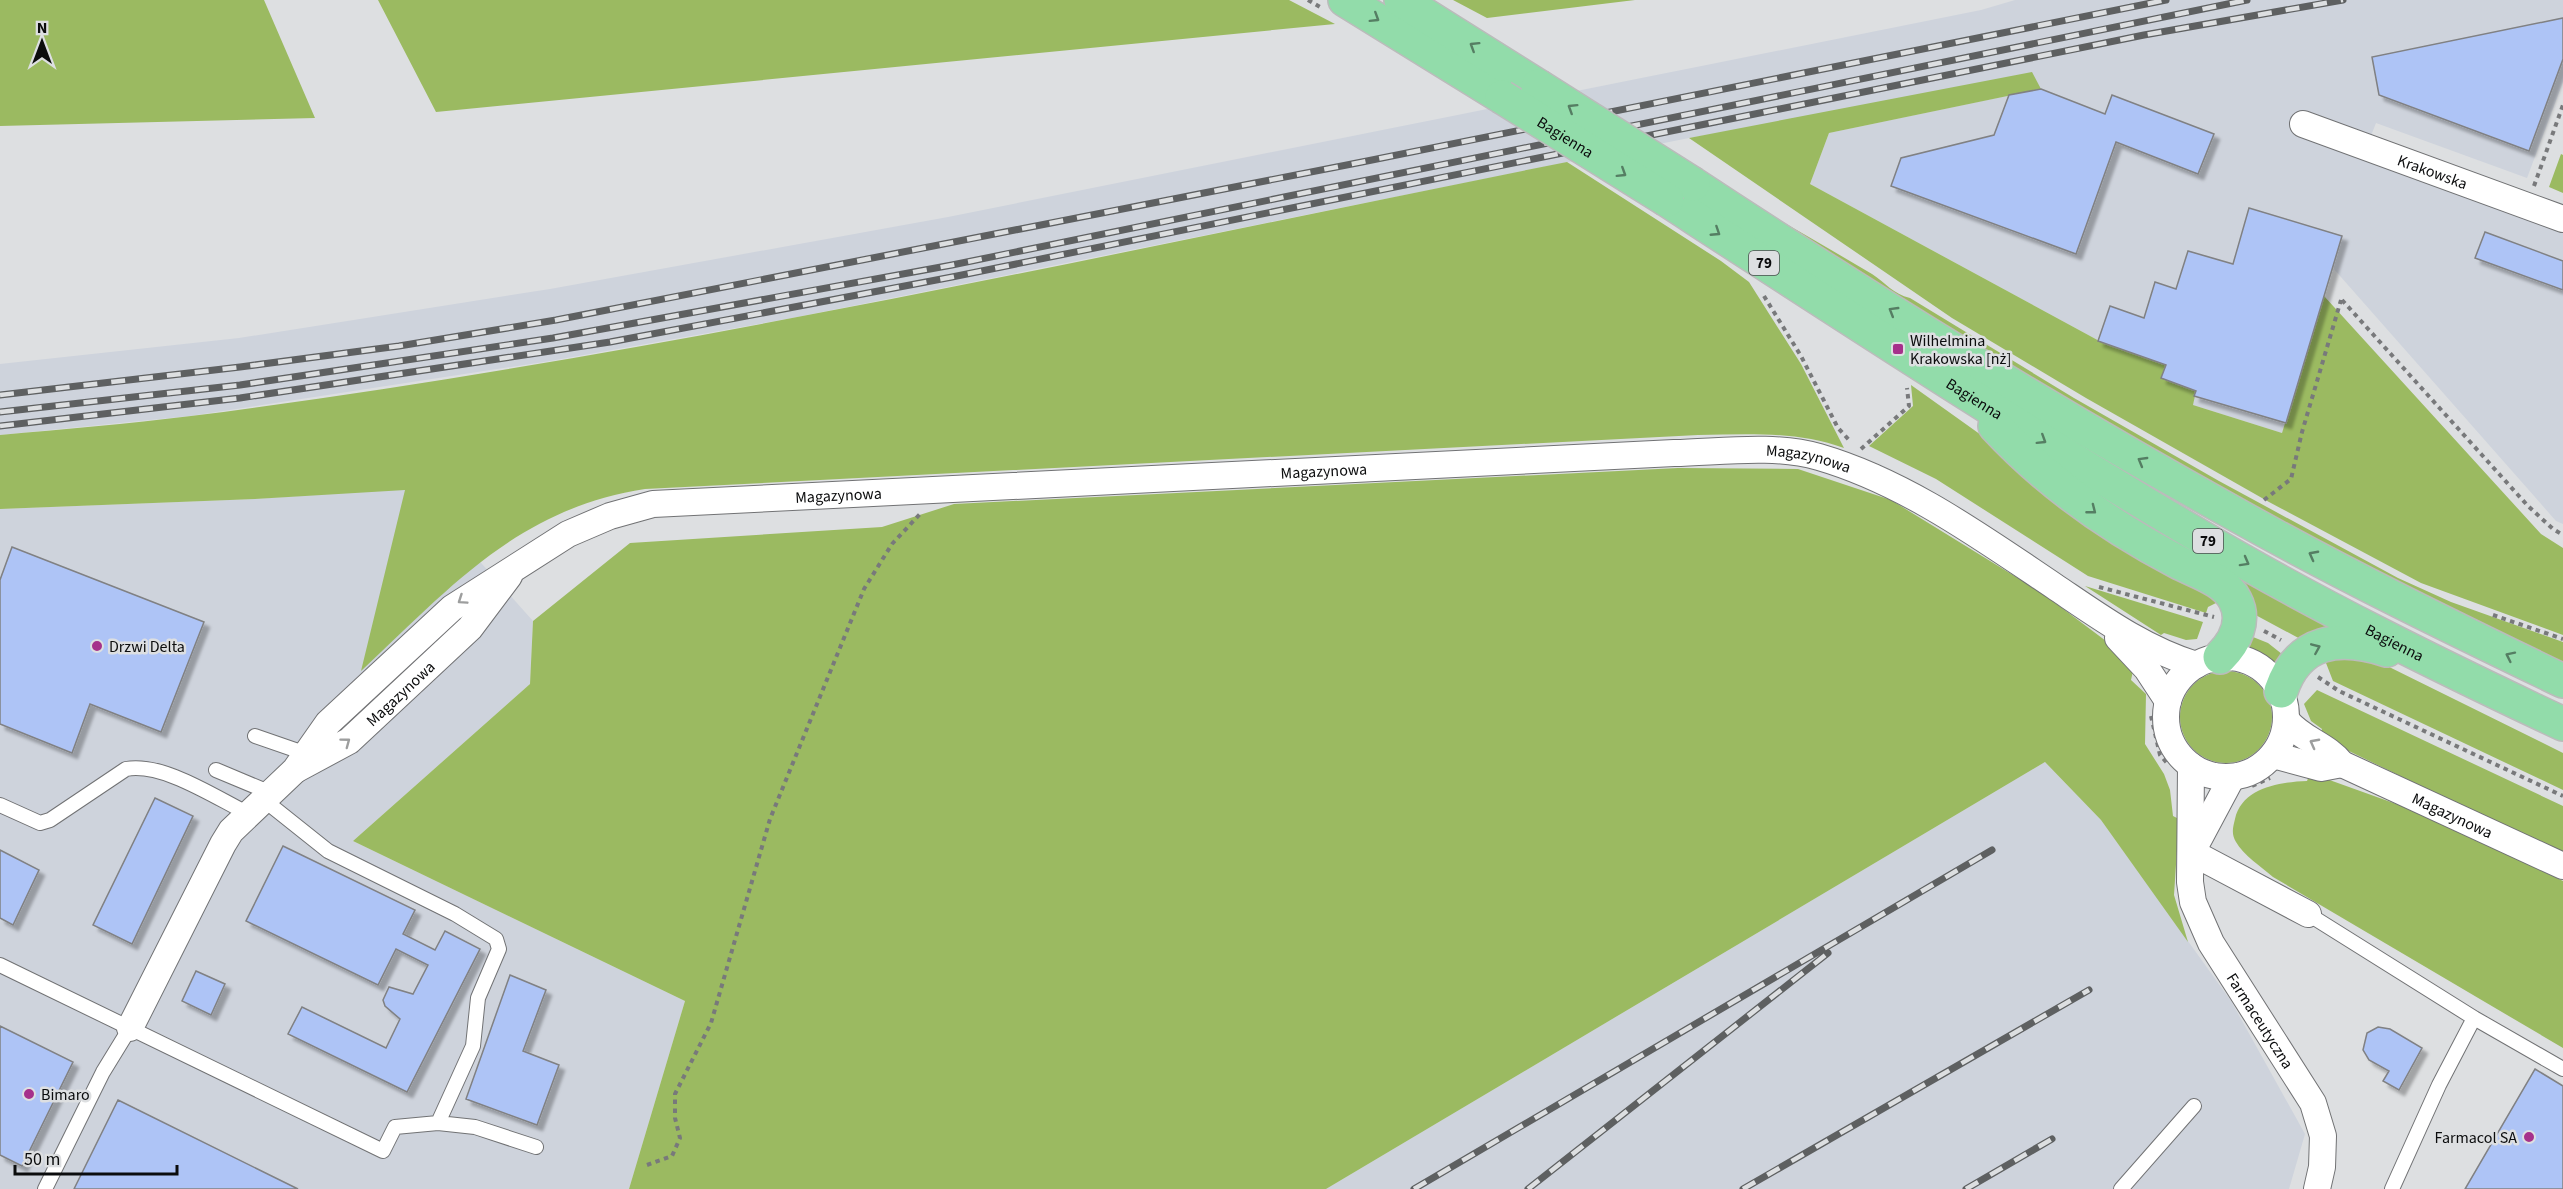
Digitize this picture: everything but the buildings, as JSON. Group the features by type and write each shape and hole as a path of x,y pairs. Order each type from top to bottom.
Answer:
{"main road":[{"name":"Bagienna","path":"1346,0 1502,97 1834,276 2086,429 2236,514 2411,607 2563,681"},
{"name":"Bagienna","path":"1401,0 1538,86 1680,192 1974,398 2202,538 2448,670 2563,724"},
{"path":"1974,398 2011,443 2103,519 2223,586 2235,600 2225,620 2233,640 2208,661"},
{"path":"2284,706 2287,674 2311,674 2314,648 2327,644 2362,642 2448,670"}],"street":[{"name":"Krakowska","path":"2303,124 2563,219"},
{"name":"Magazynowa","path":"130,1028 231,831 301,762 350,741 470,628 513,571 568,534 653,504 1674,453 1791,452 1818,457 1858,471 1919,500 2052,585 2104,622 2144,645 2208,661"},
{"name":"Magazynowa","path":"2104,622 2147,669 2159,706"},
{"path":"2235,657 2262,668 2284,706 2282,739 2273,755 2239,783 2184,769 2170,737 2166,716 2159,706 2179,681 2208,661 2235,657"},
{"name":"Magazynowa","path":"2284,706 2295,731 2332,752 2342,764 2563,866"},
{"name":"Magazynowa","path":"2273,755 2321,768 2342,764"},
{"name":"Farmaceutyczna","path":"2184,769 2191,852 2190,882 2198,917 2211,943 2301,1082 2318,1115 2324,1148 2317,1189"},
{"name":"Farmaceutyczna","path":"2191,852 2239,783"},
{"path":"2191,852 2308,914"}],"lane":[{"path":"255,736 301,762"},
{"path":"0,805 40,823 50,820 126,769 138,767 163,772 262,802"},
{"path":"216,771 328,851 455,914 496,939 499,949 478,998 473,1046 438,1124"},
{"path":"2308,914 2474,1018 2563,1069"},
{"path":"0,965 383,1151 395,1127 438,1124 475,1127 536,1147"},
{"path":"2392,1189 2439,1085 2474,1018"},
{"path":"45,1189 103,1072 130,1028"},
{"path":"2121,1189 2194,1106"}],"path":[{"path":"2527,205 2563,105"},
{"path":"1767,300 1801,356 1838,428 1854,444 1861,448 1909,406 1907,387"},
{"path":"2262,502 2291,479 2302,432 2342,300 2528,506 2563,535"},
{"path":"647,1165 672,1156 680,1138 675,1118 675,1094 711,1023 770,819 864,589 892,544 914,519 933,505 943,490"},
{"path":"2094,585 2225,620 2281,640 2311,674 2339,691 2563,795"},
{"path":"2159,706 2160,755 2184,769"},
{"path":"2239,783 2284,773 2297,774 2301,763"}],"shaded area":[{"path":"2015,0 2563,0 2563,82 2527,178 2376,123 2363,156 2563,230 2563,524 2556,521 2333,268 2282,433 2193,405 2195,390 2161,378 2165,365 2103,343 1810,184 1829,133 2040,89 2036,80 1689,138 792,318 550,361 190,416 0,435 0,364 239,338 550,289 948,217 1981,10"},
{"path":"414,488 533,621 530,684 353,841 685,1001 629,1189 0,1189 0,509 255,499"},
{"path":"2045,762 2101,820 2231,1001 2305,1134 2289,1189 1326,1189"}],"green space":[{"path":"0,0 264,0 315,118 0,126"},
{"path":"378,0 1289,0 1335,24 436,112"},
{"path":"1453,0 1635,0 1487,18"},
{"path":"2032,72 2041,89 1829,133 1810,184 2103,343 2166,365 2161,378 2196,391 2193,405 2282,433 2324,296 2541,534 2563,548 2563,635 2421,583 2269,502 2086,398 1952,318 1689,138"},
{"path":"2561,154 2563,155 2563,193 2549,187"},
{"path":"1567,162 1721,261 1749,282 1801,364 1844,448 1790,436 1698,435 645,489 600,499 559,514 522,533 488,556 456,582 361,671 405,490 255,499 0,509 0,435 191,416 364,392 709,334 1053,267"},
{"path":"1741,198 1872,274 1894,291 1910,298 2074,398 2219,481 2398,578 2451,602 2563,642 2563,667 2386,580 2058,397"},
{"path":"1911,385 2159,562 2224,605 2216,603 2208,607 2206,613 2088,576 1936,479 1869,446 1913,406"},
{"path":"1678,468 1798,469 1891,500 2042,593 2106,641 2133,671 2131,680 2146,694 2145,744 2164,774 2170,790 2173,816 2179,819 2174,895 2188,942 2101,820 2045,762 1326,1189 629,1189 685,1001 353,841 530,684 533,621 630,543 882,527 954,504"},
{"path":"2068,478 2338,628 2304,641 2250,612"},
{"path":"2085,586 2203,622 2197,639 2186,640 2164,633 2161,635"},
{"path":"2248,635 2268,643 2287,658 2278,669 2266,659 2243,649"},
{"path":"2318,655 2371,658 2563,753 2563,790 2333,681 2326,663"},
{"path":"2226,671 2244,674 2259,684 2269,699 2272,717 2269,735 2259,750 2244,760 2226,763 2208,760 2193,750 2183,735 2180,717 2183,699 2193,684 2208,674"},
{"path":"2317,690 2563,806 2563,855 2320,737 2322,729 2311,721 2304,704"},
{"path":"2310,773 2413,810 2563,881 2563,1048 2273,877 2243,852 2234,839 2233,831 2235,819 2245,800 2274,785 2307,781"}],"railway":[{"path":"0,395 399,346 556,320 1362,162 2166,0"},
{"path":"0,412 240,385 553,338 952,265 2247,0"},
{"path":"0,426 240,398 610,342 952,277 2144,35 2343,0"},
{"path":"1414,1189 1992,850"},
{"path":"1528,1189 1828,953"},
{"path":"1743,1189 2089,990"},
{"path":"1966,1189 2052,1139"}],"place":[{"name":"Wilhelmina Krakowska [nż]","path":"1898,349"},
{"name":"Drzwi Delta","path":"97,646"},
{"name":"Bimaro","path":"29,1094"},
{"name":"Farmacol SA","path":"2529,1137"}]}
